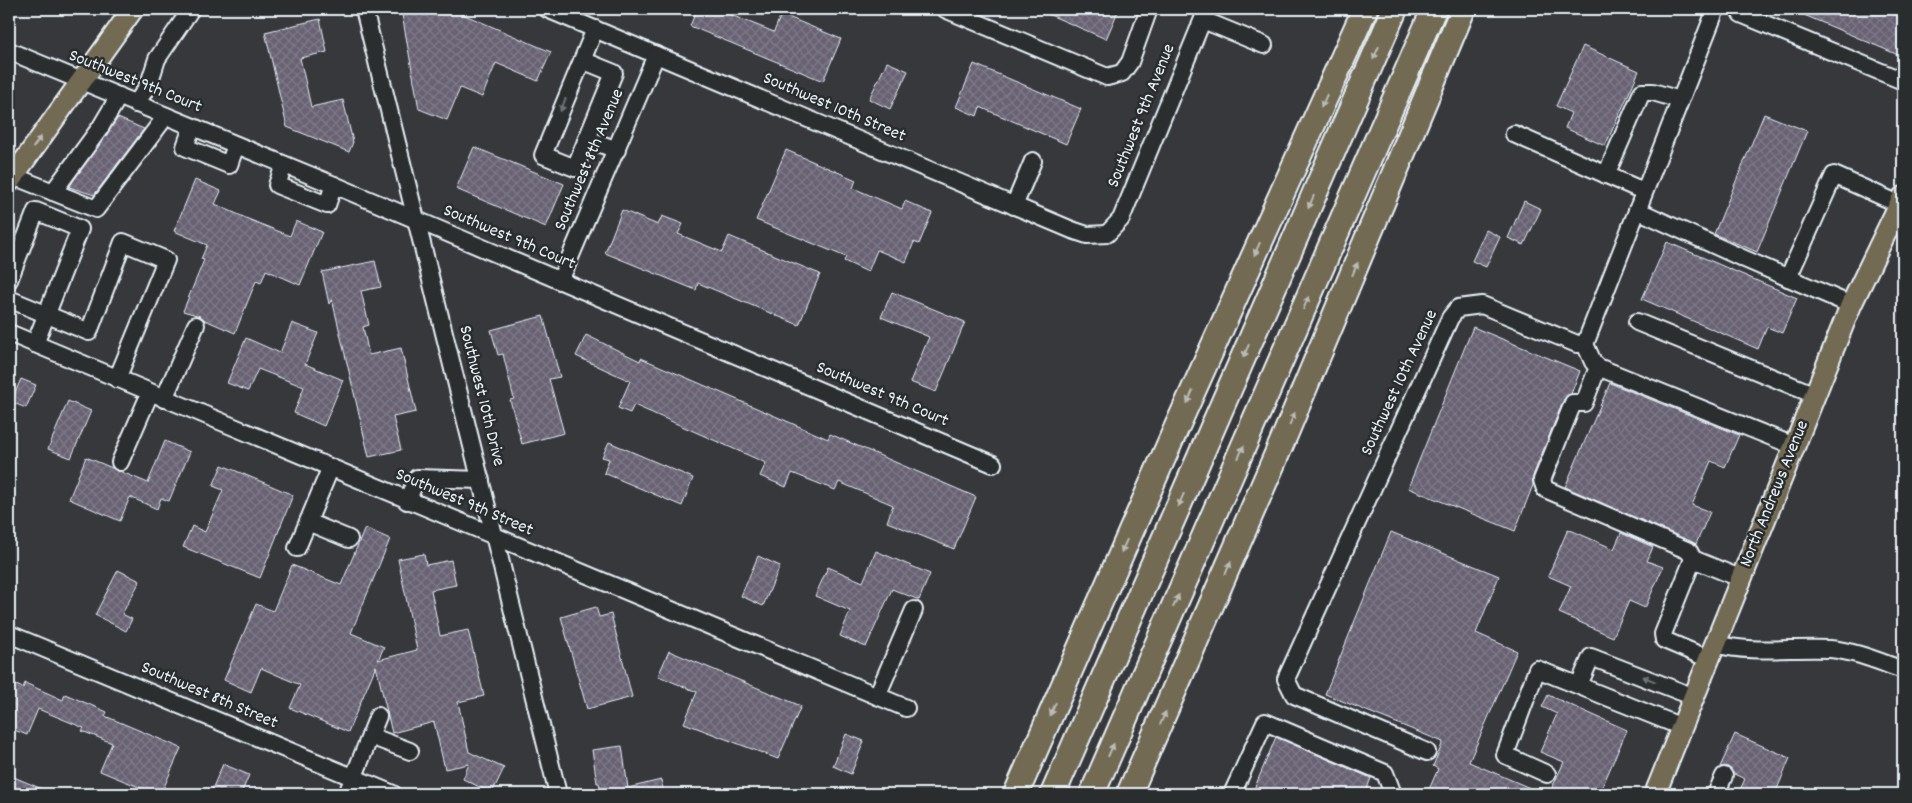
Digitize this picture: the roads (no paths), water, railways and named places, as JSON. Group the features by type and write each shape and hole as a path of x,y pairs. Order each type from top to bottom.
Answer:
{"highway":[{"path":"1016,794 1171,440 1365,9"},
{"path":"1053,794 1395,9"},
{"path":"1092,794 1434,9"},
{"path":"1129,794 1283,440 1463,9"}],"main road":[{"path":"11,179 133,9"},
{"name":"North Andrews Avenue","path":"1655,794 1851,305 1901,201"}],"street":[{"path":"136,104 149,84 157,59 192,9"},
{"name":"Southwest 10th Drive","path":"364,9 558,794"},
{"name":"Southwest 10th Street","path":"547,9 1080,233 1094,236 1107,234"},
{"path":"945,9 1107,77 1122,73 1130,62 1150,9"},
{"path":"1716,9 1643,191 1585,344 1593,362 1598,367 1794,446"},
{"path":"1205,14 1264,45"},
{"name":"Southwest 9th Avenue","path":"1107,234 1116,226 1124,212 1205,14"},
{"path":"1741,14 1903,81"},
{"path":"582,60 614,73 575,168 543,155 594,29"},
{"name":"Southwest 9th Court","path":"9,51 284,164 993,464"},
{"name":"Southwest 8th Avenue","path":"560,281 656,55"},
{"path":"1606,175 1642,92 1653,92 1680,100"},
{"path":"53,192 100,128 119,96"},
{"path":"11,179 53,192 96,209 166,116"},
{"path":"1514,134 1643,191"},
{"path":"587,139 617,150"},
{"path":"1014,206 1033,161"},
{"path":"1788,278 1834,175 1901,201"},
{"path":"1636,210 1851,305"},
{"path":"9,280 36,211 80,229 35,344"},
{"path":"9,299 88,332 123,242 166,260 117,379"},
{"name":"Southwest 10th Avenue","path":"1427,752 1294,695 1286,679 1450,318 1458,308 1482,305 1577,344 1585,344"},
{"path":"1637,322 1815,395"},
{"path":"120,462 196,325"},
{"name":"Southwest 9th Street","path":"9,333 330,469 906,708"},
{"path":"1598,367 1584,404 1573,403 1542,480 1545,489 1689,551 1694,559 1742,579"},
{"path":"298,548 330,469"},
{"path":"407,500 417,478 481,480"},
{"path":"308,522 349,538"},
{"path":"1694,559 1663,634 1664,640 1712,652 1830,649 1848,652 1903,670"},
{"path":"877,696 914,610"},
{"name":"Southwest 8th Street","path":"9,634 393,794"},
{"path":"1579,686 1591,657 1694,697"},
{"path":"1547,774 1505,755 1537,669 1682,726"},
{"path":"347,794 378,716"},
{"path":"1232,794 1265,722 1385,773 1393,794"},
{"path":"370,736 410,751"},
{"path":"1716,794 1724,776"}]}
